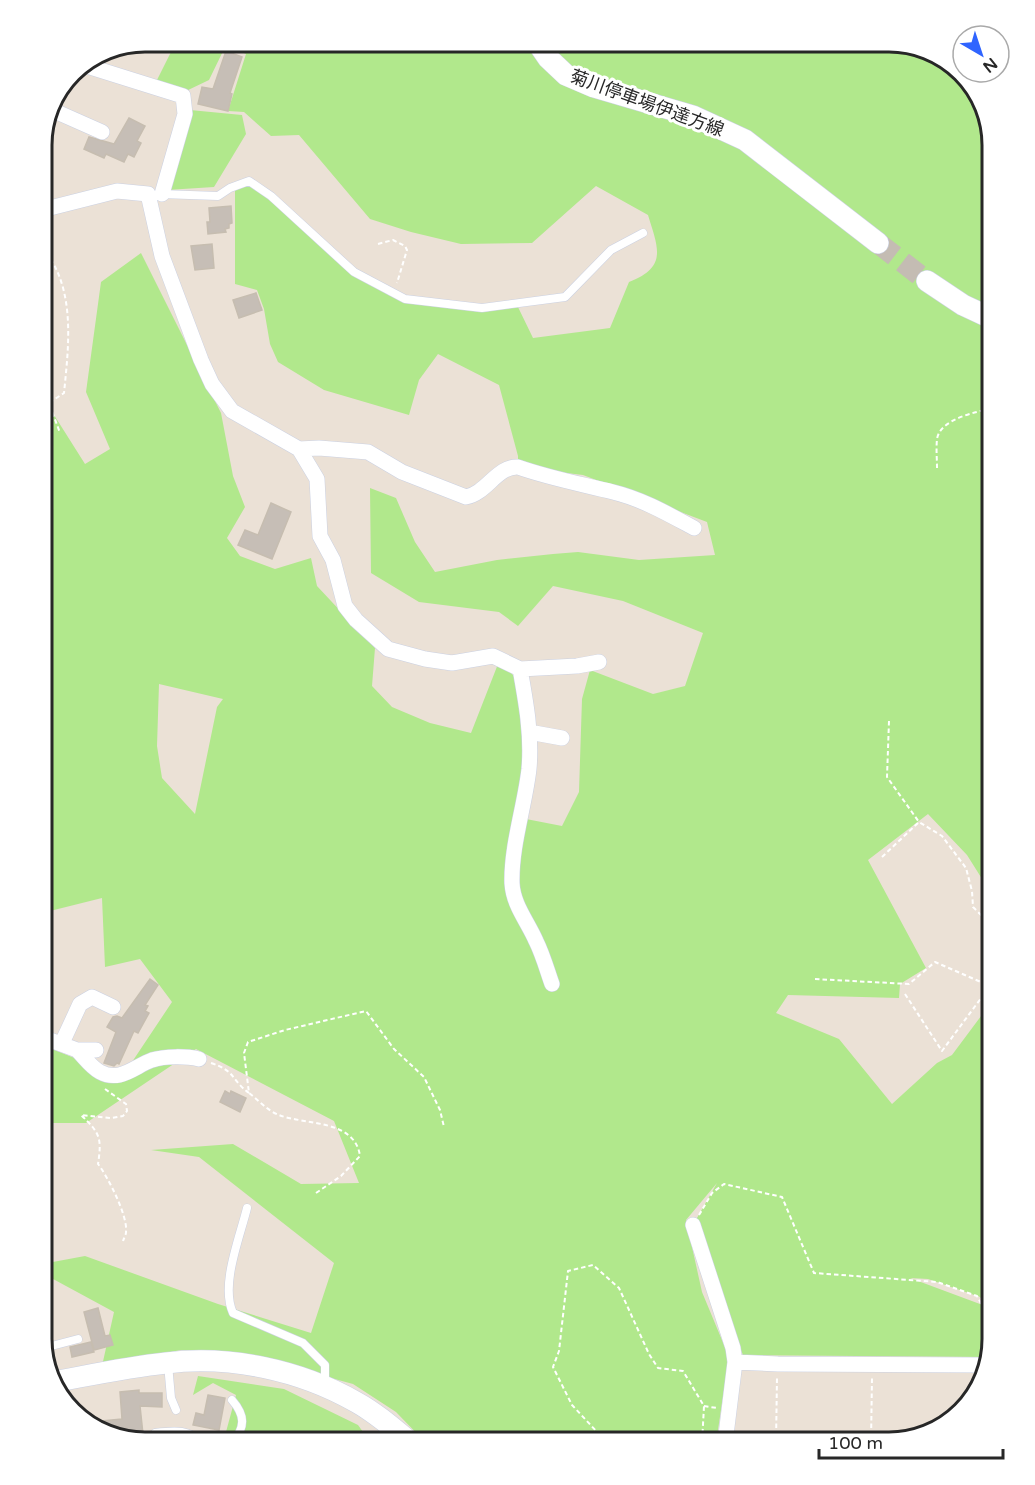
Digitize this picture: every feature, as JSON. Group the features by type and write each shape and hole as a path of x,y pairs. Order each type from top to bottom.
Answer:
{"main road":[{"name":"菊川停車場伊達方線","path":"544,53 566,75 594,87 693,116 745,140 878,243"},
{"path":"927,281 963,305 982,314"},
{"path":"62,1380 168,1362 216,1362 282,1371 325,1386 356,1402 384,1432"}],"street":[{"path":"95,68 183,96 185,114 155,194 162,256 212,384 232,411 299,449 318,479 320,536 333,560 345,606 356,620 388,649 425,659 452,663 493,656 520,669 577,666 599,662"},
{"path":"59,113 102,132"},
{"path":"53,207 117,191 155,194"},
{"path":"299,449 319,448 368,452 402,472 466,497 475,495 508,467 518,467 577,485 614,492 651,506 694,528"},
{"path":"520,669 529,732 529,769 519,819 512,883 522,917 536,940 552,984"},
{"path":"529,732 562,738"},
{"path":"62,1043 80,1004 92,997 113,1007"},
{"path":"52,1041 77,1050 99,1072 107,1075 128,1074 157,1059 191,1057 199,1059"},
{"path":"77,1050 96,1050"},
{"path":"693,1226 733,1348 735,1362 726,1432"},
{"path":"735,1362 979,1365"}],"lane":[{"path":"155,194 218,196 230,188 249,181 271,196 354,272 393,294 405,299 482,308 565,297 611,250 643,232"},
{"path":"247,1208 229,1281 230,1305 233,1313 303,1343 325,1365 325,1386"},
{"path":"52,1346 78,1339"},
{"path":"168,1362 171,1398 176,1410"},
{"path":"232,1400 242,1411 243,1421 238,1432"},
{"path":"163,1432 180,1430 186,1432"}],"path":[{"path":"378,244 393,240 405,246 407,250 393,294"},
{"path":"53,260 68,307 68,357 64,393 53,400"},
{"path":"937,468 937,437 942,427 967,414 982,411"},
{"path":"53,413 60,433"},
{"path":"889,721 887,777 919,822 942,836 966,868 972,891 973,907 982,917"},
{"path":"882,857 919,822"},
{"path":"815,979 909,984 935,962 982,983"},
{"path":"905,994 942,1052 982,997"},
{"path":"249,1093 244,1053 248,1042 285,1030 366,1011 394,1049 424,1077 440,1110 444,1127"},
{"path":"199,1059 222,1067 235,1076 238,1086 278,1115 328,1126 342,1131 354,1140 359,1148 360,1156 340,1176 316,1193"},
{"path":"100,1086 126,1104 127,1111 123,1116 111,1118 81,1115 100,1137 98,1164 120,1204 126,1231 123,1241"},
{"path":"693,1226 712,1193 724,1184 782,1197 814,1273 937,1282 977,1296 982,1305"},
{"path":"597,1432 572,1405 553,1367 559,1351 568,1271 593,1265 619,1288 648,1354 658,1368 683,1371 704,1406 703,1432"},
{"path":"776,1432 778,1364"},
{"path":"871,1432 872,1364"}],"green space":[{"path":"171,52 223,52 209,80 184,92 156,82"},
{"path":"242,52 896,53 919,57 936,65 951,76 951,84 959,84 970,99 982,133 982,879 967,855 928,814 868,860 926,968 900,984 899,998 788,995 776,1013 839,1039 892,1104 937,1063 952,1055 982,1015 982,1300 928,1279 910,1278 982,1305 981,1357 743,1355 693,1225 717,1183 686,1220 702,1292 729,1357 718,1432 415,1432 396,1412 353,1384 250,1356 181,1350 102,1366 114,1312 52,1278 52,1262 85,1256 218,1304 311,1333 334,1263 199,1157 151,1150 233,1144 301,1184 359,1183 334,1121 196,1049 86,1123 52,1123 52,1049 122,1077 172,1002 140,959 105,967 102,898 52,910 53,413 85,464 110,449 86,392 101,282 141,253 221,413 233,476 245,507 227,538 240,556 275,569 311,558 317,586 375,648 372,686 392,707 430,723 471,733 498,664 505,665 516,679 522,725 526,819 562,826 579,792 582,699 590,670 653,694 685,686 703,633 623,601 553,586 518,626 499,612 419,602 371,573 370,488 396,498 415,542 435,572 497,560 578,552 639,560 715,555 707,522 583,475 518,467 518,456 499,385 438,354 419,380 409,415 324,390 278,362 270,344 264,309 257,290 235,284 235,189 248,181 320,245 393,294 476,308 517,305 533,338 610,328 629,282 650,270 655,263 657,247 648,215 596,186 532,243 461,244 411,232 370,219 299,135 271,136 244,112 228,111 246,54","holes":["159,684 223,699 217,707 195,814 162,778 157,746"]},
{"path":"190,110 242,115 246,134 214,187 167,190"},
{"path":"198,1376 284,1389 358,1425 363,1432 226,1432 236,1395 213,1383 193,1395"}],"building":[{"path":"226,52 242,57 230,93 232,94 228,111 198,104 202,87 213,89"},
{"path":"129,118 145,126 137,141 141,143 134,157 128,154 124,162 106,154 104,158 84,149 89,137 114,144"},
{"path":"231,206 232,223 229,224 229,228 225,229 226,232 208,234 209,208"},
{"path":"212,244 214,268 195,270 191,246"},
{"path":"256,293 262,310 239,318 233,300"},
{"path":"271,503 291,512 272,559 238,545 245,530 258,535"},
{"path":"150,979 158,985 145,1005 148,1006 145,1011 149,1013 138,1033 134,1031 119,1064 114,1066 104,1063 116,1032 107,1027 113,1017 122,1018"},
{"path":"225,1091 230,1094 231,1091 246,1098 240,1112 220,1102"},
{"path":"98,1308 105,1336 110,1335 113,1345 94,1350 84,1312"},
{"path":"91,1342 94,1352 72,1357 70,1347"},
{"path":"139,1390 139,1393 162,1393 162,1407 140,1406 143,1432 121,1429 101,1421 122,1419 120,1392"},
{"path":"208,1395 225,1398 219,1430 193,1425 196,1413 204,1415"}],"tunnel":[{"path":"878,243 927,281"}]}
